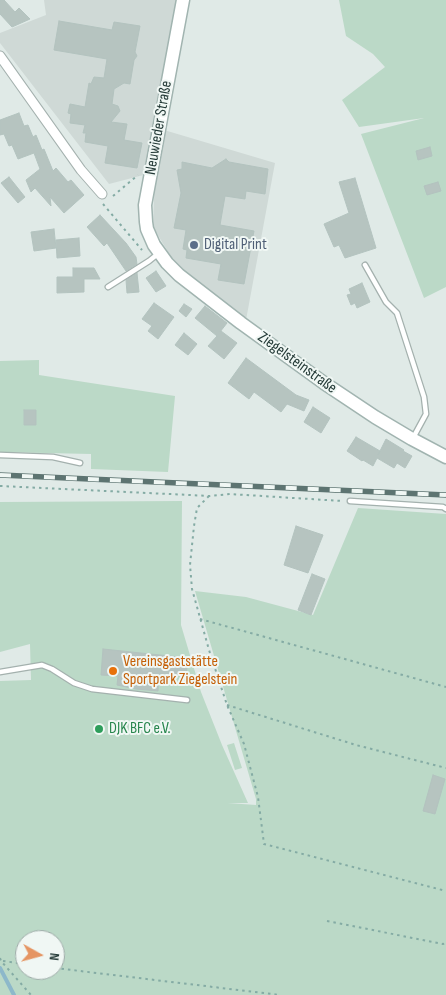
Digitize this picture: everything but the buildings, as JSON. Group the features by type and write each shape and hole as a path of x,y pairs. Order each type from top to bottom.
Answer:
{"street":[{"name":"Neuwieder Straße","path":"159,253 149,236 146,222 146,205 183,0"},
{"path":"0,56 81,170 106,196"},
{"name":"Ziegelsteinstraße","path":"159,253 179,275 324,383 375,417 446,457"}],"lane":[{"path":"108,287 159,253"},
{"path":"364,265 386,302 397,312 424,397 426,414 412,439"},
{"path":"0,455 53,456 80,463"},
{"path":"350,501 443,507 446,509"},
{"path":"0,672 42,665 52,669 74,684 92,689 187,700"}],"path":[{"path":"151,172 142,172 106,196 103,204 143,251 159,253"},
{"path":"0,486 209,496 230,494 350,501"},
{"path":"209,496 197,508 190,565 192,589 227,705 244,744 258,797 264,844 446,891"},
{"path":"200,619 446,687"},
{"path":"227,705 356,745 446,768"},
{"path":"327,921 443,944 446,943"},
{"path":"0,960 15,962"},
{"path":"0,960 31,995"},
{"path":"65,969 280,995"}],"shaded area":[{"path":"44,0 190,0 164,130 275,163 246,320 176,265 153,227 155,172 109,184 0,43 0,33 46,15"}],"green space":[{"path":"339,0 446,0 446,287 424,298 361,134 424,118 359,127 342,100 385,67 373,54 346,36"},
{"path":"39,360 39,375 175,396 168,472 91,469 91,454 0,452 0,361"},
{"path":"182,501 181,625 201,692 248,803 228,803 256,805 256,799 195,591 246,597 313,615 358,508 446,514 446,995 0,995 0,681 31,680 30,644 0,652 0,502"},
{"path":"234,743 242,768 235,770 227,745"}],"waterway":[{"path":"0,968 14,995"}],"railway":[{"path":"0,475 446,495"}],"place":[{"name":"Digital Print","path":"194,245"},
{"name":"Vereinsgaststätte Sportpark Ziegelstein","path":"113,671"},
{"name":"DJK BFC e.V.","path":"99,729"}]}
